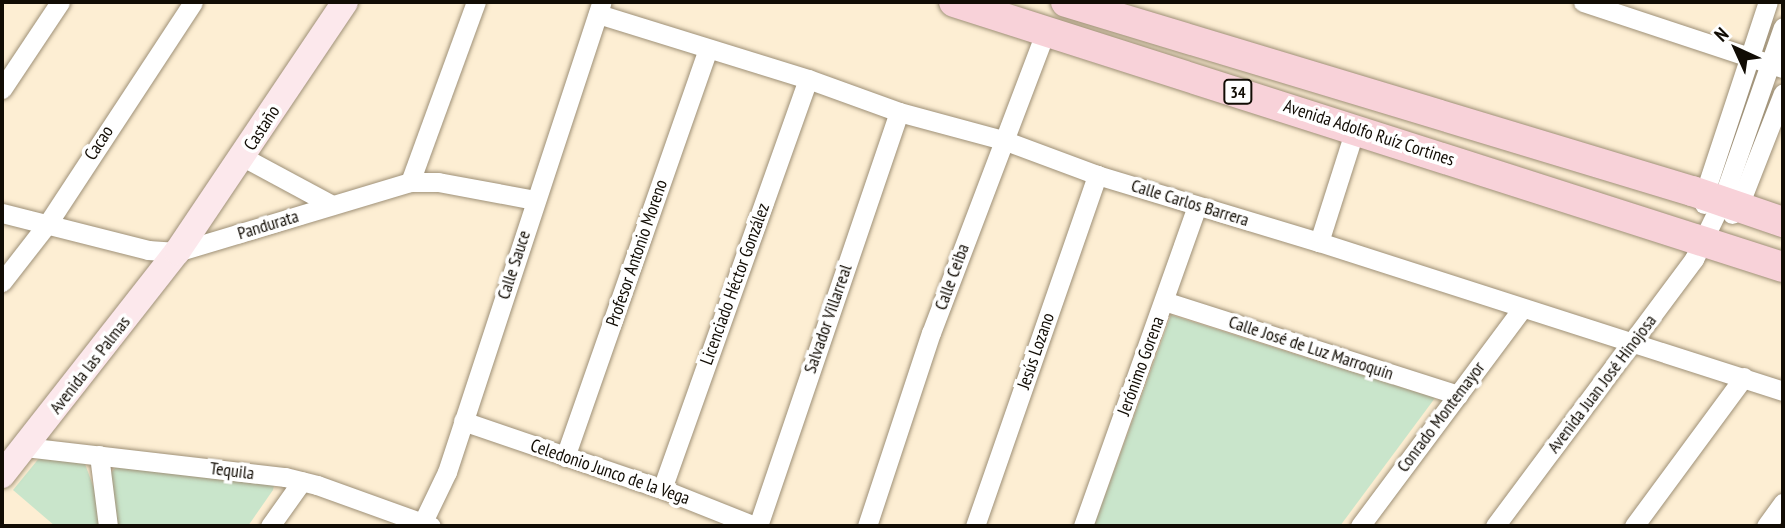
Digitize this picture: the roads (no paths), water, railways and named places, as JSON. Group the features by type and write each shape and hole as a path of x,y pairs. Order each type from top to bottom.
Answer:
{"main road":[{"name":"Avenida Adolfo Ruíz Cortines","path":"954,2 1704,239 1783,267"},
{"name":"Avenida Adolfo Ruíz Cortines","path":"1072,2 1783,222"}],"street":[{"path":"2,89 60,2"},
{"name":"Cacao","path":"2,282 48,223 193,2"},
{"name":"Castaño","path":"177,252 345,2"},
{"path":"410,182 476,2"},
{"path":"1583,2 1777,66"},
{"name":"Avenida Juan José Hinojosa","path":"1722,201 1751,57 1768,2"},
{"name":"Calle Carlos Barrera","path":"600,8 708,49 808,79 899,112 1003,140 1097,175 1319,242 1783,391"},
{"name":"Calle Sauce","path":"425,525 447,472 600,8"},
{"name":"Avenida Juan José Hinojosa","path":"1495,526 1694,259 1722,201 1777,66 1783,27"},
{"name":"Calle Ceiba","path":"867,526 931,333 1046,31"},
{"name":"Profesor Antonio Moreno","path":"565,457 708,49"},
{"name":"Licenciado Héctor González","path":"662,489 808,79"},
{"name":"Avenida Juan José Hinojosa","path":"1722,201 1783,93"},
{"name":"Salvador Villarreal","path":"757,526 899,112"},
{"path":"1319,242 1354,129"},
{"path":"243,157 332,205"},
{"name":"Jesús Lozano","path":"975,526 1097,175"},
{"name":"Pandurata","path":"2,213 148,250 177,252 410,182 438,182 535,200"},
{"name":"Jerónimo Gorena","path":"1083,526 1197,206"},
{"name":"Avenida las Palmas","path":"2,475 177,252"},
{"name":"Calle José de Luz Marroquín","path":"1164,301 1458,395"},
{"name":"Conrado Montemayor","path":"1360,526 1522,309"},
{"path":"1634,526 1744,377"},
{"name":"Celedonio Junco de la Vega","path":"463,421 662,489 757,526"},
{"name":"Tequila","path":"25,447 302,481 425,525"},
{"path":"99,455 107,526"},
{"path":"270,526 302,481"},
{"path":"1766,526 1783,503"}]}
